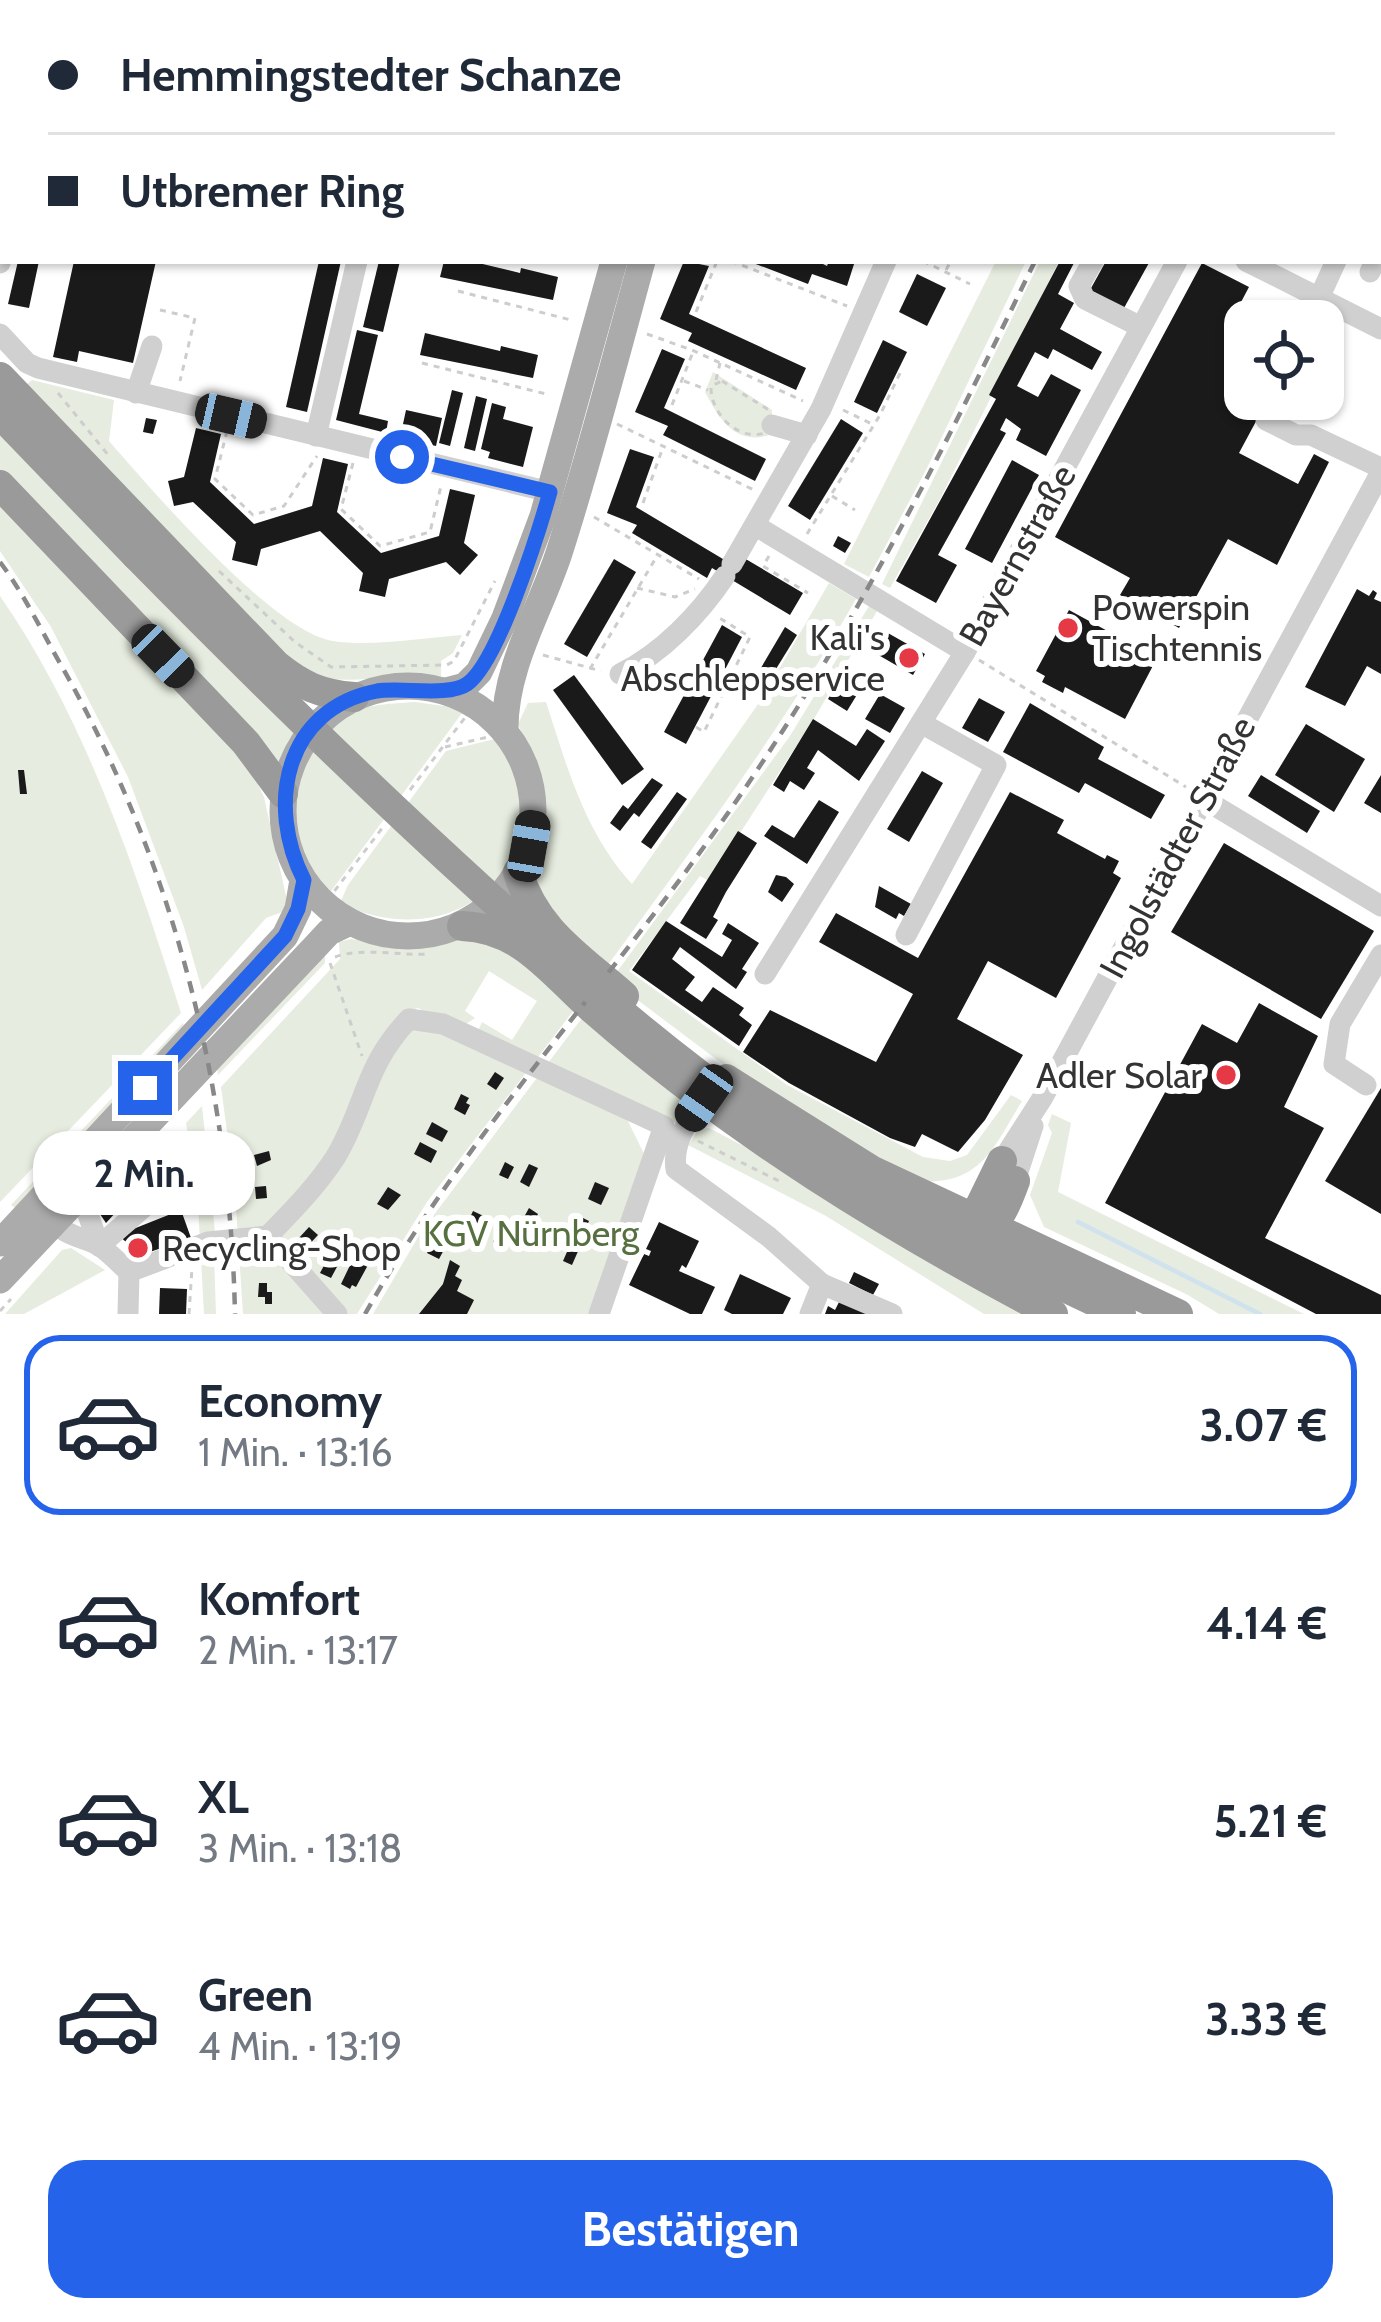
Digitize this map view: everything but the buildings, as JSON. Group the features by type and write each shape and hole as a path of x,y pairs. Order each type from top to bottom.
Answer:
{"highway":[{"path":"0,377 276,664 302,686 324,695 354,697"},
{"path":"0,413 345,764 639,1029 756,1116 854,1179 1121,1314"},
{"path":"0,485 246,743 283,793"},
{"path":"518,872 527,903 554,937 672,1039 757,1099 871,1169 982,1228 1178,1314"},
{"path":"462,926 488,927 515,939 646,1056 704,1098 915,1240 1053,1314"},
{"path":"916,1191 943,1191 1008,1171"},
{"path":"985,1279 986,1191 1008,1171"},
{"path":"1008,1171 1045,1252"},
{"path":"915,1240 946,1241 982,1228"}],"main road":[{"path":"446,691 476,703 505,728 524,759 534,817 529,846 518,872 495,902 462,926 407,936 377,932 350,922 304,880 290,853 283,823 289,769 308,735 331,711 354,697 396,688 446,691 465,686 485,661 530,554 613,264"},
{"path":"505,728 507,688 565,536 641,264"},
{"path":"0,1244 285,936 298,909 304,880"},
{"path":"0,1280 322,940 350,922"}],"street":[{"path":"322,438 356,264"},
{"path":"620,674 645,662 728,570 823,406 885,264"},
{"path":"1091,264 1079,286 1085,299 1141,327"},
{"name":"Bayernstraße","path":"766,974 965,652 1175,264"},
{"path":"1252,264 1381,328"},
{"path":"1320,296 1335,264"},
{"path":"0,334 27,363 38,368 550,492"},
{"path":"136,393 152,346"},
{"path":"770,417 807,435"},
{"path":"1265,420 1296,435 1310,435 1381,470"},
{"name":"Ingolstädter Straße","path":"1008,1171 1202,797 1381,470"},
{"path":"756,526 965,652"},
{"path":"906,935 996,765 921,723"},
{"path":"1202,797 1381,907"},
{"path":"847,843 857,867"},
{"path":"1366,1085 1334,1064 1340,1024 1381,955"},
{"path":"129,1271 208,1242 268,1236 310,1193 337,1154 368,1075 409,1018 470,1034 664,1126 599,1314"},
{"path":"704,1098 683,1128 676,1168 822,1284 892,1314"},
{"path":"99,1246 167,1187 164,1157 142,1129"},
{"path":"81,1194 99,1246"},
{"path":"44,1195 53,1222 70,1236 99,1246 129,1271"},
{"path":"268,1236 338,1314"},
{"path":"128,1314 129,1271"},
{"path":"810,1314 822,1284"}],"path":[{"path":"696,312 716,264"},
{"path":"738,264 865,313"},
{"path":"929,264 970,284"},
{"path":"946,272 950,264"},
{"path":"458,291 571,320"},
{"path":"160,310 195,318 175,403"},
{"path":"640,332 874,425"},
{"path":"672,405 694,351"},
{"path":"710,390 720,363"},
{"path":"422,364 550,395"},
{"path":"38,368 117,464"},
{"path":"803,541 874,425 902,369"},
{"path":"472,385 473,376"},
{"path":"682,380 710,390"},
{"path":"716,382 730,384 770,417"},
{"path":"710,390 716,411 740,432 759,436 770,430 770,417 784,392"},
{"path":"231,416 215,479 253,515 284,506 322,438"},
{"path":"616,424 772,499"},
{"path":"358,446 341,509 380,546 430,532 446,467"},
{"path":"643,503 662,448"},
{"path":"831,496 855,509"},
{"path":"590,515 658,555 750,637 704,732 696,728"},
{"path":"774,548 763,566 808,593"},
{"path":"590,669 658,555"},
{"path":"217,569 295,642 331,667 448,664 460,654 496,578"},
{"path":"636,587 675,597 692,588 704,594"},
{"path":"965,652 1202,797"},
{"path":"543,655 620,674"},
{"path":"731,656 739,660"},
{"path":"713,693 721,697"},
{"path":"368,1075 329,961 341,953 430,954"},
{"path":"189,1314 193,1248"}],"green space":[{"path":"994,264 1025,264 869,577 844,564"},
{"path":"1039,264 1058,264 940,499 890,588 882,584"},
{"path":"713,372 772,410 772,434 748,437 730,427 705,392"},
{"path":"32,380 114,400 109,441 214,556 308,632 333,641 363,643 462,635 453,653 441,661 441,676 339,680 306,675 26,385"},
{"path":"0,430 296,734 279,766 0,472"},
{"path":"0,501 249,765 264,797 288,905 285,911 266,918 202,990 184,927 128,777 51,627 0,551"},
{"path":"829,583 856,599 767,741 605,969 552,921 532,875 545,813 543,781 518,724 528,703 546,702 590,821 632,884 763,697"},
{"path":"0,596 59,694 83,745 146,905 181,1013 0,1202"},
{"path":"869,606 877,611 709,881 700,876 629,971 787,1085 923,1157 950,1161 967,1155 1011,1095 1022,1101 981,1162 954,1178 936,1181 914,1181 740,1077 611,980 790,736"},
{"path":"415,702 465,709 329,894 314,874 296,829 296,782 303,760 316,739 344,715"},
{"path":"499,738 518,781 522,822 512,857 492,886 462,907 425,918 384,917 340,903 348,885 446,751"},
{"path":"494,938 577,1006 427,1202 357,1314 243,1314 235,1191 221,1087 340,959 339,942 351,939 399,946","holes":["489,971 537,1001 512,1040 482,1022 478,1031 413,1030 392,1054 412,1010 466,1024 475,1018 465,1011"]},
{"path":"325,952 325,963 218,1075 217,1066"},
{"name":"KGV Nürnberg","path":"585,1014 692,1104 679,1123 625,1115 644,1154 590,1314 373,1314 421,1232"},
{"path":"183,1023 185,1030 17,1209 11,1205"},
{"path":"202,1106 217,1252 216,1314 204,1314 197,1186 186,1123"},
{"path":"1052,1114 1071,1123 1058,1192 1304,1314 1219,1314 1044,1227 1030,1195 1052,1133 1048,1125"},
{"path":"709,1128 774,1162 1024,1314 984,1314 826,1216 688,1145 698,1130"},
{"path":"71,1248 105,1270 24,1314 5,1314 62,1250"}],"waterway":[{"path":"1078,1222 1260,1314"}],"railway":[{"path":"365,1314 445,1188 672,890 763,762 888,552 1034,264"},
{"path":"0,562 101,741 164,897 208,1060 222,1144 235,1314"}],"place":[{"name":"Powerspin Tischtennis","path":"1068,628"},
{"name":"Kali's Abschleppservice","path":"909,658"},
{"name":"Adler Solar","path":"1226,1075"},
{"name":"Recycling-Shop","path":"138,1248"}],"route":[{"path":"145,1088 266,958 295,918 304,880 290,853 283,793 300,745 316,724 354,697 396,688 446,691 465,686 479,672 505,618 550,492 402,457"}]}
